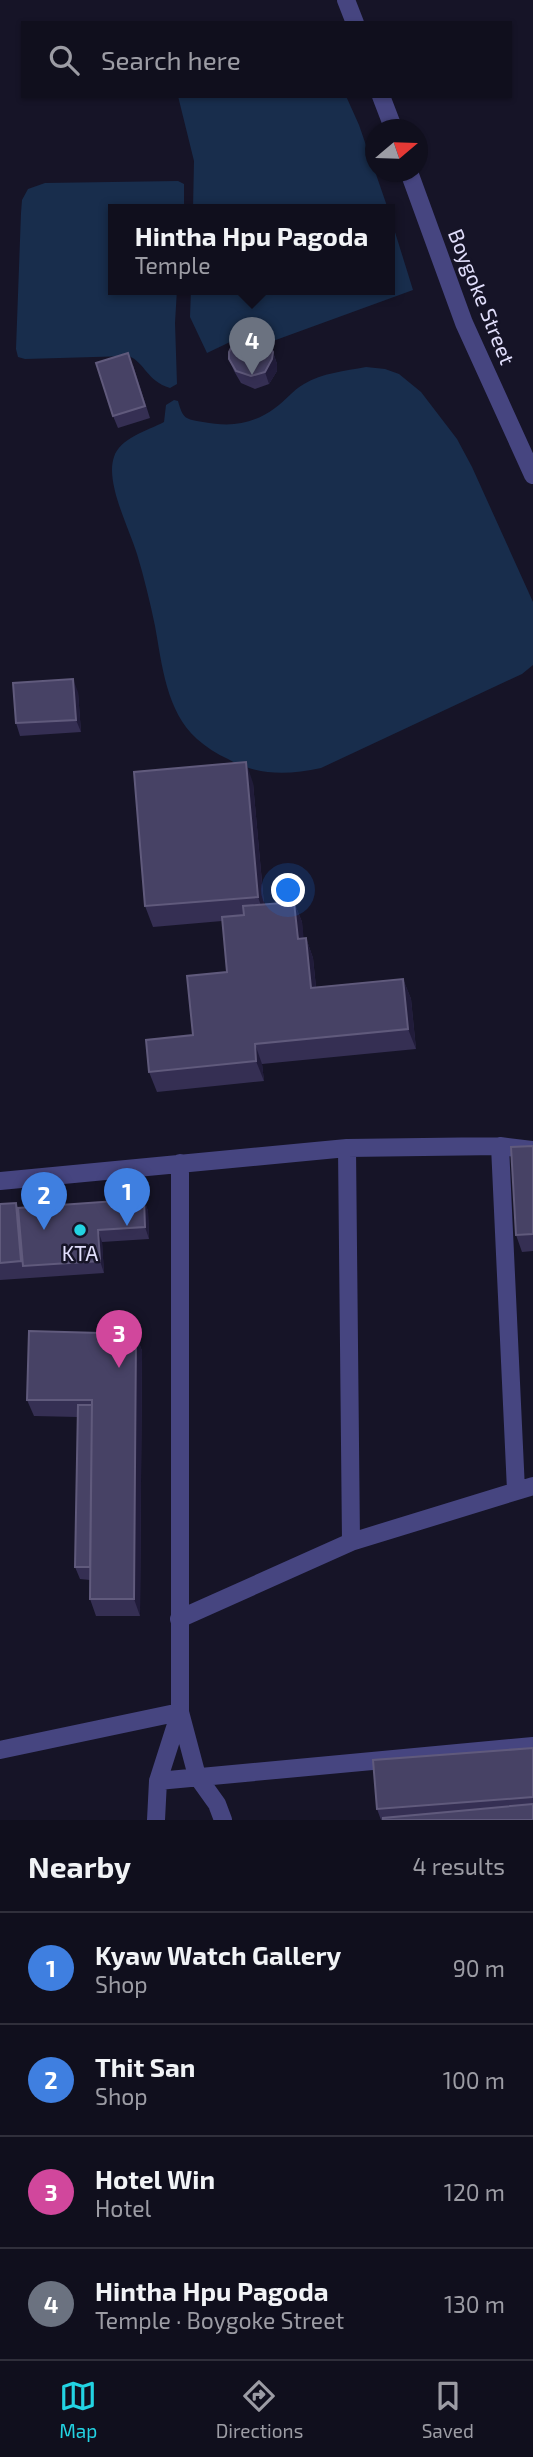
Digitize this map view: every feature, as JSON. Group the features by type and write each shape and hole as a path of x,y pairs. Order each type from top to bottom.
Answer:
{"street":[{"path":"346,0 354,21"},
{"path":"383,98 390,119"},
{"name":"Boygoke Street","path":"413,182 464,323 533,475"},
{"path":"179,1619 351,1542 524,1488 500,1146"},
{"path":"0,1181 347,1148 500,1146 533,1150"},
{"path":"347,1148 351,1542"},
{"path":"180,1163 180,1712 197,1776 217,1804 223,1820"},
{"path":"0,1750 180,1712"},
{"path":"156,1820 158,1781 180,1712"},
{"path":"158,1781 533,1746"}],"water":[{"path":"178,98 347,98 365,142 365,182 379,182 386,204 193,204 194,161"},
{"path":"178,181 184,184 184,204 108,204 108,295 177,295 177,384 170,388 162,385 129,356 18,357 16,349 22,200 28,189 45,183"},
{"path":"395,232 413,290 273,341 253,331 207,353 190,317 191,295 395,295"},
{"path":"366,367 399,374 421,392 457,439 533,602 533,665 522,674 321,768 285,773 251,769 208,748 178,715 163,671 137,554 115,492 112,467 114,457 117,450 128,440 164,422 166,405 174,400 178,401 183,415 188,419 213,424 240,423 266,414 311,380"}],"building":[{"path":"246,333 253,333 265,339 273,352 265,372 251,376 236,371 229,359 229,352 235,340"},
{"path":"128,353 145,406 113,416 96,363"},
{"path":"73,679 76,720 16,723 13,683"},
{"path":"246,762 258,897 145,906 134,772"},
{"path":"294,902 298,939 306,938 311,988 403,979 408,1029 255,1044 256,1061 149,1072 146,1040 193,1035 187,976 227,972 222,917 244,915 243,906"},
{"path":"533,1146 533,1234 516,1235 511,1147"},
{"path":"144,1199 145,1227 98,1230 100,1261 23,1266 18,1208"},
{"path":"16,1203 21,1261 0,1263 0,1204"},
{"path":"29,1331 136,1334 134,1599 90,1599 92,1400 27,1400"},
{"path":"78,1405 92,1405 90,1567 75,1567"},
{"path":"533,1748 533,1797 377,1809 373,1760"},
{"path":"533,1804 533,1820 383,1820 383,1818"}],"place":[{"name":"Hintha Hpu Pagoda","path":"252,375"},
{"name":"Kyaw Watch Gallery","path":"127,1226"},
{"name":"Thit San","path":"44,1230"},
{"name":"KTA","path":"80,1230"},
{"name":"Hotel Win","path":"119,1368"}]}
